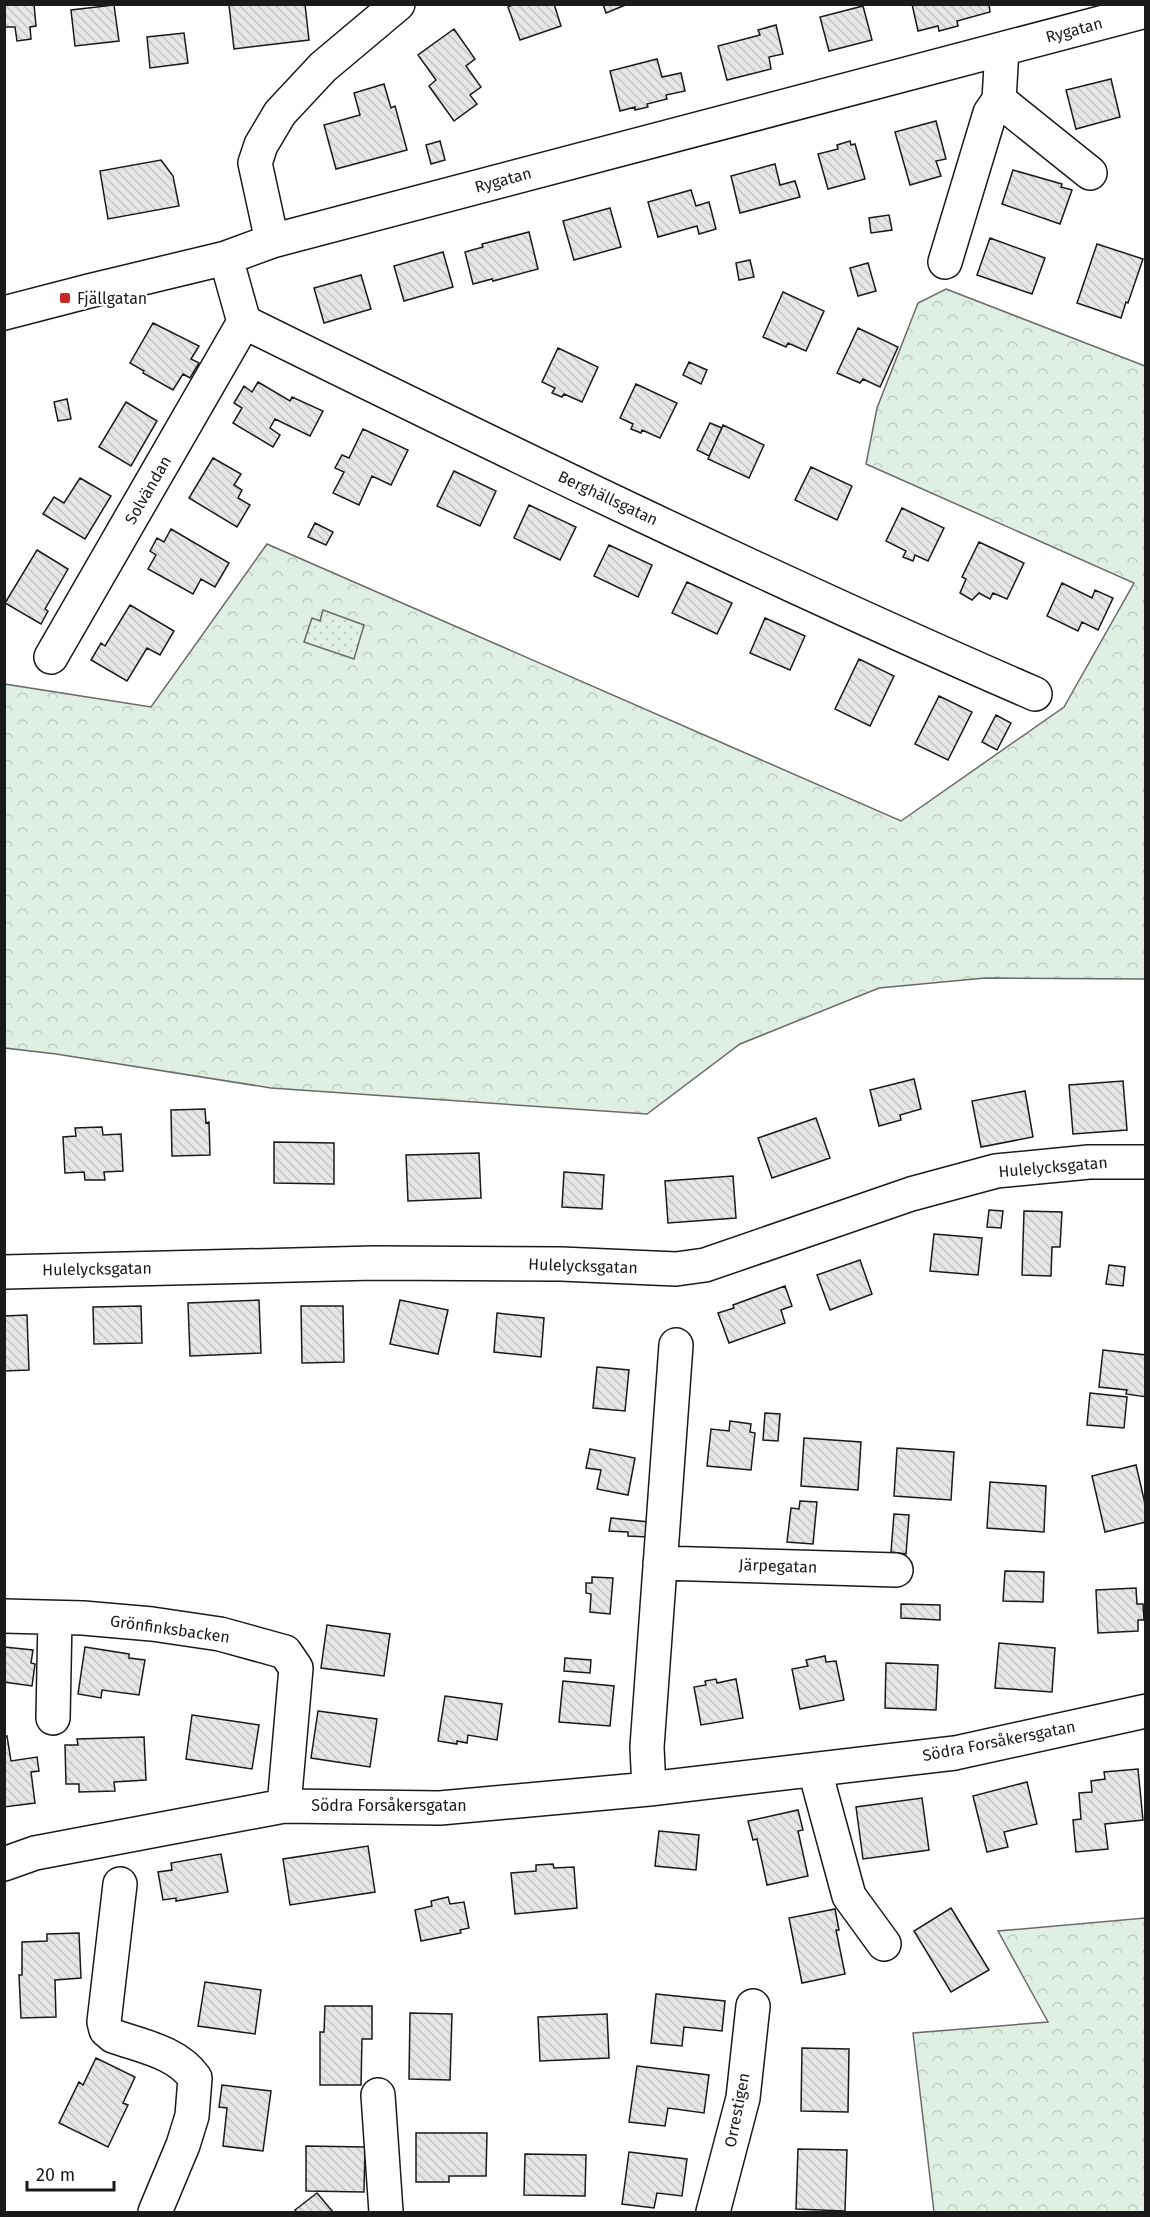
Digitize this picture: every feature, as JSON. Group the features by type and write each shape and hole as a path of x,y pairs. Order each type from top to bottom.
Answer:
{"street":[{"path":"272,241 255,163 261,145 280,113 323,67 398,4"},
{"name":"Rygatan","path":"4,313 226,258 272,241 1146,11"},
{"path":"945,262 990,113 999,100 1002,49"},
{"path":"999,100 1090,173"},
{"path":"226,258 244,322"},
{"name":"Solvändan","path":"51,657 244,322"},
{"name":"Berghällsgatan","path":"244,322 445,422 814,596 1035,694"},
{"name":"Hulelycksgatan","path":"4,1272 374,1263 561,1264 676,1269 705,1265 911,1194 996,1171 1089,1162 1146,1162"},
{"path":"649,1789 647,1747 676,1345"},
{"name":"Järpegatan","path":"660,1563 896,1570"},
{"name":"Grönfinksbacken","path":"4,1616 152,1624 220,1634 285,1652 296,1668 284,1806"},
{"path":"53,1718 55,1618"},
{"name":"Södra Forsåkersgatan","path":"4,1864 35,1853 284,1806 440,1808 815,1771 955,1753 1146,1711"},
{"path":"815,1771 849,1896 885,1944"},
{"path":"120,1884 104,2022 106,2030 113,2036 183,2063 195,2078 192,2116 183,2145 155,2212"},
{"name":"Orrestigen","path":"713,2212 743,2098 753,2006"},
{"path":"378,2095 386,2212"}],"green space":[{"path":"946,289 1145,366 1145,979 985,978 879,988 740,1044 647,1114 271,1088 5,1048 4,684 151,707 267,544 901,821 1064,707 1134,583 866,464 877,408 918,303"},
{"path":"323,610 364,625 354,659 304,642 312,618 320,621"},
{"path":"1145,1918 1145,2212 934,2212 913,2033 1048,2022 998,1931"}],"building":[{"path":"4,4 34,4 36,26 30,27 31,39 17,41 15,27 4,27"},
{"path":"305,4 309,40 234,49 229,5"},
{"path":"514,4 554,4 561,26 520,40 508,7"},
{"path":"603,4 628,4 606,13"},
{"path":"912,4 989,4 990,12 957,21 958,26 939,31 938,26 918,31"},
{"path":"114,5 119,41 75,46 71,10"},
{"path":"863,6 872,40 829,51 820,17"},
{"path":"776,25 783,54 769,57 771,69 727,80 718,46 760,35 758,30"},
{"path":"454,29 475,59 466,66 481,87 470,95 477,104 454,121 429,86 436,80 418,55"},
{"path":"184,33 188,63 150,68 147,37"},
{"path":"657,59 662,77 681,73 685,91 666,95 667,99 647,104 648,107 635,110 635,107 620,111 610,71"},
{"path":"1111,79 1120,117 1076,129 1066,90"},
{"path":"384,84 391,108 395,106 407,150 336,169 324,125 360,115 354,93"},
{"path":"936,121 946,159 936,161 941,176 910,185 895,132"},
{"path":"440,141 445,160 431,164 426,145"},
{"path":"850,141 851,145 855,144 865,179 828,189 818,154 838,149 837,145"},
{"path":"161,160 173,176 179,206 108,219 100,171"},
{"path":"775,164 780,185 795,181 800,197 740,213 731,176"},
{"path":"1013,170 1062,184 1061,187 1072,190 1060,224 1002,204"},
{"path":"691,190 696,206 709,202 716,229 699,234 697,226 658,237 648,202"},
{"path":"610,208 621,247 574,260 563,221"},
{"path":"889,215 892,230 871,233 869,218"},
{"path":"529,232 538,269 473,284 465,252 483,247 482,244"},
{"path":"990,238 1045,258 1032,294 977,275"},
{"path":"1097,244 1143,259 1121,318 1077,303"},
{"path":"443,252 453,287 404,301 394,266"},
{"path":"750,260 754,277 739,280 736,263"},
{"path":"868,263 876,291 858,296 850,268"},
{"path":"361,275 371,309 324,323 314,288"},
{"path":"783,292 824,311 806,351 788,343 786,347 763,337"},
{"path":"153,323 199,346 191,359 199,363 190,378 183,374 173,390 130,363"},
{"path":"858,328 898,347 880,387 863,379 860,383 837,373"},
{"path":"558,348 598,367 582,402 564,394 562,397 552,393 555,388 542,382"},
{"path":"689,362 707,370 701,384 683,375"},
{"path":"258,382 290,401 292,397 323,411 310,436 275,419 270,428 280,435 273,447 233,423 242,408 234,403 244,386 252,392"},
{"path":"636,384 677,403 660,438 642,430 641,433 631,429 633,424 620,418"},
{"path":"67,399 71,419 58,421 54,402"},
{"path":"126,402 157,421 131,466 99,447"},
{"path":"710,423 722,428 709,456 697,450"},
{"path":"723,425 764,445 749,478 708,459"},
{"path":"363,429 408,450 391,485 372,476 359,505 333,493 344,472 335,468 342,455 349,458"},
{"path":"213,458 241,474 234,485 242,490 238,498 250,505 237,527 189,498"},
{"path":"811,467 852,486 837,520 795,500"},
{"path":"454,471 496,491 480,526 437,506"},
{"path":"80,478 111,496 85,539 43,514 54,497 64,503"},
{"path":"529,505 576,527 560,560 514,538"},
{"path":"902,508 944,528 928,561 915,555 913,561 903,557 906,551 886,541"},
{"path":"315,523 333,532 326,545 308,537"},
{"path":"171,529 229,563 215,587 201,579 193,594 148,569 156,555 150,551 157,538 164,542"},
{"path":"979,542 1024,563 1007,599 993,593 990,599 979,593 972,600 960,593 966,579 962,577"},
{"path":"609,545 652,565 638,597 594,576"},
{"path":"37,550 68,569 45,609 48,611 41,624 5,603"},
{"path":"687,582 732,603 717,634 672,613"},
{"path":"1062,583 1092,598 1095,590 1113,598 1098,630 1082,622 1078,631 1047,616"},
{"path":"130,605 174,631 160,655 147,648 127,681 91,660 101,643 105,646"},
{"path":"765,618 805,636 790,670 750,653"},
{"path":"859,659 894,676 870,726 835,709"},
{"path":"939,696 972,712 948,760 915,744"},
{"path":"996,715 1011,723 997,750 982,742"},
{"path":"914,1079 921,1109 900,1115 901,1120 879,1126 870,1090"},
{"path":"1123,1081 1127,1130 1073,1134 1069,1085"},
{"path":"1025,1091 1033,1137 981,1147 972,1101"},
{"path":"205,1109 206,1123 209,1122 210,1155 172,1156 171,1110"},
{"path":"816,1118 830,1158 772,1178 758,1138"},
{"path":"102,1127 103,1135 121,1134 123,1171 104,1172 105,1180 85,1180 84,1172 65,1173 63,1137 76,1136 75,1128"},
{"path":"274,1142 334,1143 334,1184 274,1183"},
{"path":"479,1153 481,1198 408,1201 406,1155"},
{"path":"564,1172 604,1175 602,1209 562,1207"},
{"path":"733,1176 736,1218 668,1223 665,1181"},
{"path":"989,1210 1003,1211 1001,1228 987,1227"},
{"path":"1024,1211 1062,1212 1060,1247 1052,1247 1051,1276 1022,1275"},
{"path":"934,1234 982,1238 978,1275 930,1271"},
{"path":"860,1260 872,1294 830,1310 817,1275"},
{"path":"1109,1265 1125,1267 1123,1286 1106,1284"},
{"path":"785,1286 792,1306 781,1310 785,1323 729,1343 718,1313 734,1308 733,1305"},
{"path":"259,1300 261,1353 190,1356 188,1303"},
{"path":"400,1300 448,1310 438,1354 390,1344"},
{"path":"141,1306 142,1343 94,1344 93,1307"},
{"path":"301,1306 343,1306 344,1362 302,1363"},
{"path":"497,1313 544,1318 541,1357 494,1352"},
{"path":"27,1315 29,1370 4,1371 4,1316"},
{"path":"1103,1350 1146,1355 1146,1397 1126,1394 1127,1390 1099,1387"},
{"path":"597,1367 629,1370 625,1411 593,1408"},
{"path":"1090,1393 1127,1397 1124,1428 1087,1425"},
{"path":"765,1413 780,1414 778,1441 763,1440"},
{"path":"730,1421 751,1424 750,1432 755,1433 751,1470 707,1466 711,1429 729,1431"},
{"path":"804,1438 861,1442 858,1490 801,1486"},
{"path":"897,1448 954,1452 951,1500 894,1496"},
{"path":"590,1449 635,1458 628,1495 597,1489 601,1470 586,1468"},
{"path":"1136,1465 1146,1508 1146,1522 1105,1532 1092,1476"},
{"path":"990,1482 1046,1486 1044,1532 987,1528"},
{"path":"800,1501 817,1502 813,1544 787,1542 791,1508 799,1509"},
{"path":"894,1514 909,1515 906,1554 891,1552"},
{"path":"611,1518 649,1522 648,1537 628,1536 628,1532 609,1531"},
{"path":"1005,1571 1044,1572 1043,1602 1003,1601"},
{"path":"592,1577 613,1578 610,1614 590,1612 591,1594 586,1593 586,1583 592,1583"},
{"path":"1136,1588 1137,1604 1143,1604 1144,1620 1138,1620 1138,1631 1098,1633 1096,1590"},
{"path":"901,1604 940,1605 940,1620 901,1618"},
{"path":"327,1625 390,1634 384,1676 321,1668"},
{"path":"999,1643 1055,1648 1052,1692 995,1688"},
{"path":"4,1647 33,1650 31,1663 35,1664 32,1686 4,1682"},
{"path":"85,1647 129,1654 129,1658 145,1660 139,1695 102,1690 101,1698 78,1694"},
{"path":"825,1656 826,1662 836,1661 844,1700 800,1709 792,1669 808,1666 806,1660"},
{"path":"565,1658 591,1660 590,1673 564,1671"},
{"path":"886,1663 938,1665 936,1710 885,1708"},
{"path":"716,1679 717,1683 736,1679 743,1718 701,1725 694,1687 706,1685 705,1681"},
{"path":"563,1681 614,1686 610,1726 559,1722"},
{"path":"445,1696 502,1704 497,1740 468,1735 467,1743 438,1741"},
{"path":"318,1711 377,1719 370,1767 311,1758"},
{"path":"192,1715 259,1725 252,1769 186,1759"},
{"path":"7,1736 11,1761 37,1757 39,1771 31,1772 35,1803 4,1807 4,1737"},
{"path":"144,1737 146,1780 114,1782 115,1791 79,1792 79,1784 66,1784 65,1745 78,1745 77,1739"},
{"path":"1138,1769 1143,1820 1105,1824 1108,1849 1076,1852 1073,1820 1081,1819 1079,1793 1092,1792 1091,1781 1105,1779 1104,1772"},
{"path":"1027,1782 1037,1824 1004,1832 1008,1847 987,1852 973,1796"},
{"path":"922,1798 929,1850 863,1859 856,1807"},
{"path":"798,1810 803,1830 798,1831 808,1876 767,1885 757,1839 753,1840 748,1821"},
{"path":"659,1831 699,1835 696,1870 655,1866"},
{"path":"368,1846 375,1892 290,1905 283,1859"},
{"path":"221,1854 228,1892 176,1901 176,1898 163,1900 158,1872 172,1870 171,1863"},
{"path":"553,1864 554,1868 574,1867 577,1908 515,1914 511,1873 536,1871 536,1865"},
{"path":"448,1897 450,1904 464,1902 469,1928 460,1930 461,1933 421,1941 415,1910 432,1906 431,1901"},
{"path":"951,1908 989,1970 951,1992 914,1931"},
{"path":"835,1909 839,1930 836,1930 845,1974 802,1983 789,1918"},
{"path":"79,1933 81,1978 55,1980 56,2017 21,2018 19,1975 22,1975 22,1942 47,1941 47,1934"},
{"path":"205,1982 261,1990 255,2034 198,2026"},
{"path":"656,1994 725,2001 722,2031 684,2027 682,2046 651,2043"},
{"path":"325,2006 372,2006 372,2039 362,2039 361,2085 320,2085 320,2032 324,2032"},
{"path":"410,2013 452,2014 450,2080 409,2079"},
{"path":"607,2014 609,2058 540,2061 538,2017"},
{"path":"802,2048 849,2049 848,2112 801,2111"},
{"path":"96,2058 135,2077 123,2103 128,2105 108,2147 59,2123 79,2082 83,2085"},
{"path":"637,2066 709,2075 704,2113 668,2108 665,2126 629,2122"},
{"path":"222,2085 271,2091 263,2151 223,2146 227,2108 219,2107"},
{"path":"416,2133 487,2133 486,2176 449,2176 449,2182 416,2182"},
{"path":"306,2146 365,2147 364,2192 306,2191"},
{"path":"798,2149 847,2150 845,2211 796,2209"},
{"path":"629,2152 687,2159 682,2196 657,2193 654,2208 622,2204"},
{"path":"525,2154 586,2155 585,2196 524,2195"},
{"path":"317,2193 333,2212 297,2212 295,2210"}],"place":[{"name":"Fjällgatan","path":"65,298"}]}
